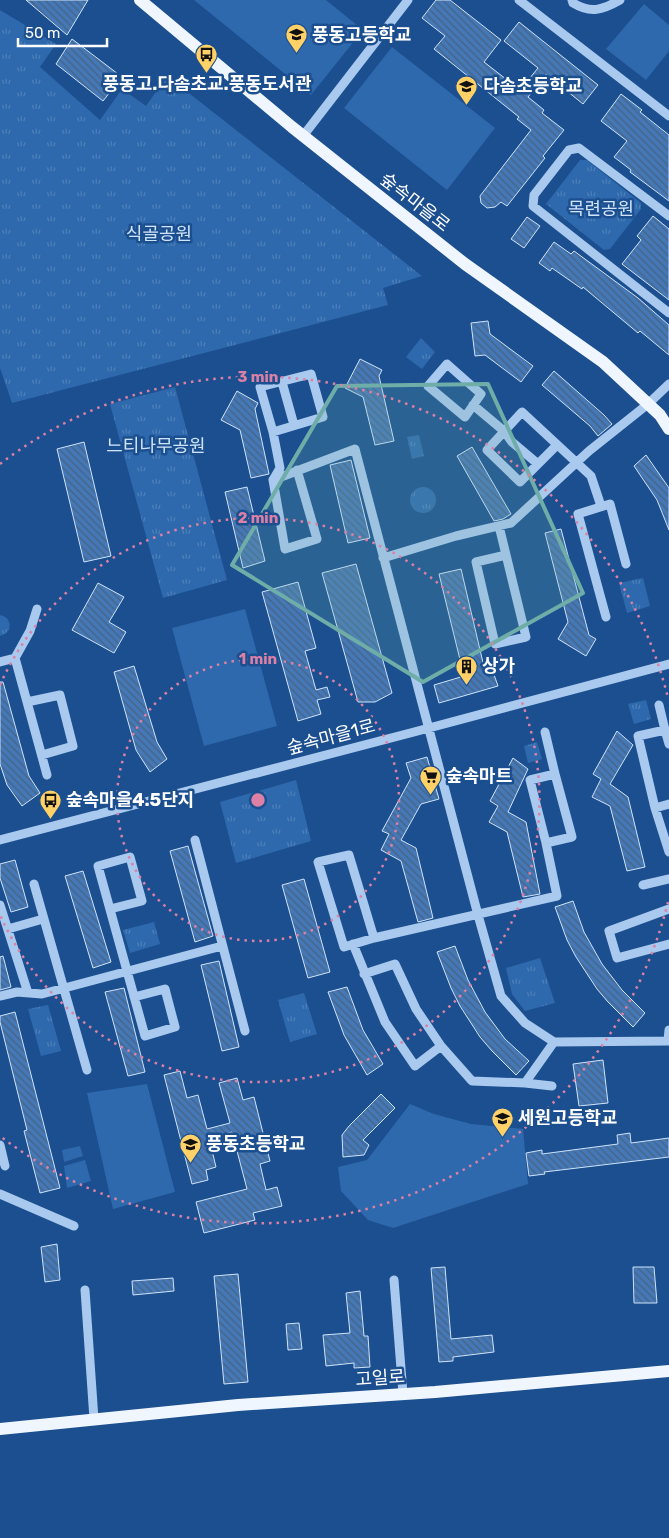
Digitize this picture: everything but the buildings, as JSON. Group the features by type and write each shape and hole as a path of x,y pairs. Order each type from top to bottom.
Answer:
{"main road":[{"name":"숲속마을로","path":"140,0 304,136 465,264 603,362 660,416 669,429"},
{"name":"고일로","path":"0,1429 238,1405 403,1394 669,1370"}],"street":[{"path":"304,136 408,0"},
{"path":"519,0 669,116"},
{"path":"572,0 573,3 583,9 602,9 620,0"},
{"path":"669,216 579,148 569,150 534,195 533,206 669,313"},
{"path":"447,364 482,394 473,405 465,417 428,386 447,364"},
{"path":"273,432 323,417 311,374 260,387 273,432 280,468 273,480 285,549 317,539 297,470"},
{"path":"282,382 294,426"},
{"path":"383,558 456,536 511,523 576,463 648,404 669,384"},
{"path":"473,405 504,431 512,442 538,464"},
{"path":"557,445 520,482 487,450 522,412 591,476 601,506"},
{"path":"273,480 354,449 501,996 526,1023 554,1042 668,1041 669,1030"},
{"path":"606,617 578,514 610,504 626,564"},
{"path":"499,526 526,637 495,644 476,562 506,555"},
{"path":"37,609 30,631 15,658 47,775"},
{"path":"0,662 15,658"},
{"name":"숲속마을1로","path":"0,840 669,664"},
{"path":"27,702 60,695 73,746 42,755"},
{"path":"659,705 669,744"},
{"path":"665,730 638,736 655,808 669,852"},
{"path":"545,732 572,837 546,843"},
{"path":"374,938 349,855 318,862 344,947 374,938 557,896 530,780 556,774"},
{"path":"655,808 669,804"},
{"path":"195,840 245,1031"},
{"path":"110,909 142,901 130,857 98,866 134,997 145,1036 175,1027 165,989 134,997"},
{"path":"643,885 669,879"},
{"path":"34,884 86,1070"},
{"path":"0,905 28,993"},
{"path":"669,909 609,931 617,958 669,944"},
{"path":"8,929 43,920"},
{"path":"353,944 385,1022 416,1066 441,1046"},
{"path":"0,996 17,992 42,994 222,946"},
{"path":"364,974 394,964 416,1009 441,1046 472,1081 552,1086"},
{"path":"525,1083 554,1042"},
{"path":"0,1145 6,1166"},
{"path":"0,1194 74,1226"},
{"path":"394,1280 403,1394"},
{"path":"85,1290 94,1419"}],"highlighted area":[{"path":"488,384 583,593 423,682 232,565 337,386"}],"green space":[{"name":"풍동고등학교","path":"194,0 326,0 363,30 311,95"},
{"path":"644,4 669,25 669,51 646,80 606,49"},
{"name":"식골공원","path":"0,10 56,44 40,67 100,120 122,89 146,106 167,76 422,276 383,288 388,305 12,403 0,368"},
{"path":"392,47 495,128 447,190 344,108"},
{"name":"목련공원","path":"580,160 587,160 641,203 641,209 610,249 604,250 546,204"},
{"path":"421,338 435,352 422,369 406,357"},
{"name":"느티나무공원","path":"175,387 227,580 163,598 110,404"},
{"path":"419,435 424,456 412,459 407,437"},
{"path":"423,487 432,491 436,500 432,509 423,513 414,509 410,500 414,491"},
{"path":"643,578 650,606 627,613 619,583"},
{"path":"245,609 277,726 204,746 172,628"},
{"path":"0,615 7,619 10,625 9,630 0,636"},
{"path":"646,700 651,719 634,724 628,704"},
{"path":"537,742 542,759 528,763 524,746"},
{"path":"296,780 311,841 236,863 220,802"},
{"path":"154,922 160,944 130,953 123,930"},
{"path":"540,958 555,1003 525,1011 512,994 506,968"},
{"path":"304,993 317,1034 290,1042 278,1000"},
{"path":"48,1005 61,1051 41,1056 28,1009"},
{"path":"147,1084 175,1192 113,1209 87,1093"},
{"path":"410,1104 434,1114 471,1124 523,1129 528,1184 393,1228 368,1220 341,1191 338,1167 367,1160"},
{"path":"80,1146 83,1156 64,1162 62,1150"},
{"path":"85,1160 91,1181 67,1188 64,1166"}],"place":[{"name":"풍동고등학교","path":"296,54"},
{"name":"풍동고.다솜초교.풍동도서관","path":"207,73"},
{"name":"다솜초등학교","path":"467,105"},
{"name":"상가","path":"466,685"},
{"name":"숲속마트","path":"430,795"},
{"name":"숲속마을4.5단지","path":"50,819"},
{"name":"세원고등학교","path":"502,1137"},
{"name":"풍동초등학교","path":"190,1163"}]}
